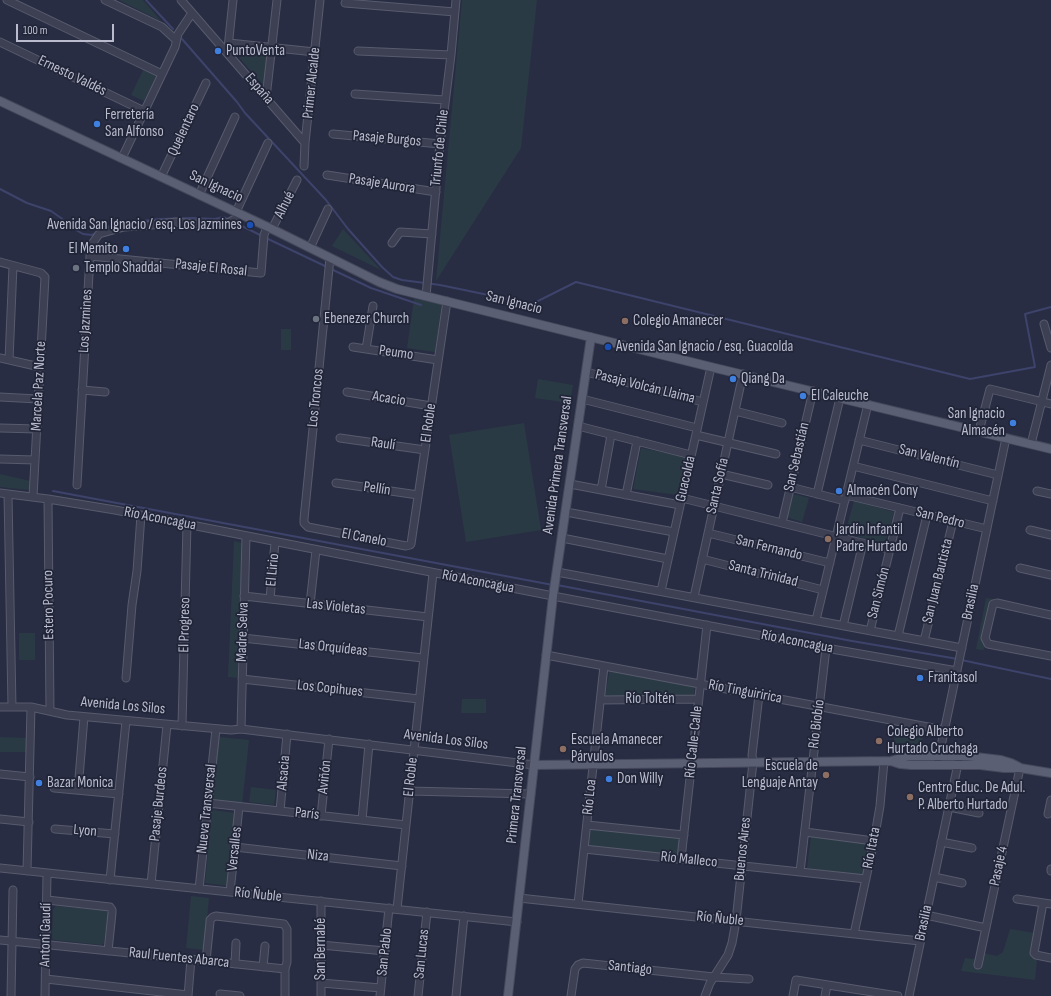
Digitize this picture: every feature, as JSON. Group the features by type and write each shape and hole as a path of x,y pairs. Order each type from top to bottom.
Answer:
{"main road":[{"name":"San Ignacio","path":"0,101 199,195 238,215 267,233 310,248 330,261 397,289 1051,450"},
{"name":"Avenida Primera Transversal","path":"554,589 591,337"},
{"name":"Primera Transversal","path":"508,996 554,589"},
{"name":"Avenida Los Silos","path":"534,765 887,761 907,756 976,756 1001,760 1020,768"},
{"name":"Avenida Los Silos","path":"887,761 911,765 980,765 1020,768 1051,773"}],"street":[{"path":"7,0 162,74"},
{"path":"105,0 162,28 176,40"},
{"name":"España","path":"181,0 305,143"},
{"path":"122,158 175,47 180,30 191,11 190,0"},
{"path":"228,54 233,0"},
{"path":"266,98 277,0"},
{"name":"Primer Alcalde","path":"304,166 305,143 320,0"},
{"name":"Triunfo de Chile","path":"426,296 440,144 456,0"},
{"path":"345,3 455,12"},
{"name":"Ernesto Valdés","path":"0,42 144,111"},
{"path":"229,43 315,52"},
{"path":"358,51 451,55"},
{"name":"Quelentaro","path":"161,177 206,83"},
{"path":"355,94 445,100"},
{"path":"199,195 236,117"},
{"name":"Pasaje Burgos","path":"333,134 440,144"},
{"path":"238,215 268,143"},
{"name":"Pasaje Aurora","path":"327,175 436,192"},
{"name":"Alhué","path":"267,233 297,180"},
{"path":"310,248 328,209"},
{"name":"Los Jazmines","path":"77,485 90,256 92,244 99,234 124,227 176,222 213,225 227,224 238,215"},
{"path":"392,243 400,232 432,234"},
{"name":"Pasaje El Rosal","path":"90,256 261,273 267,233"},
{"name":"Los Troncos","path":"318,529 308,527 304,521 330,261"},
{"path":"0,262 13,266 9,360"},
{"name":"Marcela Paz Norte","path":"13,266 41,273 45,278 34,497"},
{"name":"El Roble","path":"410,545 447,301"},
{"path":"366,349 373,306"},
{"path":"1044,324 1051,348"},
{"name":"Peumo","path":"353,347 438,360"},
{"path":"0,358 40,367"},
{"path":"1031,444 1051,365"},
{"name":"Guacolda","path":"661,591 711,367"},
{"name":"Pasaje Volcán Llaima","path":"586,372 703,402"},
{"name":"Santa Sofía","path":"694,597 743,374"},
{"path":"979,432 990,389 1051,404"},
{"path":"82,390 105,392"},
{"name":"San Sebastián","path":"782,523 813,391"},
{"name":"Acacio","path":"347,392 431,406"},
{"path":"0,397 38,399"},
{"path":"817,494 840,398"},
{"path":"582,399 697,431 728,443 776,454"},
{"path":"816,620 868,404"},
{"path":"735,411 782,423"},
{"path":"578,426 691,455"},
{"path":"0,428 37,429"},
{"path":"601,490 611,435"},
{"name":"Raulí","path":"340,438 425,450"},
{"name":"Brasilia","path":"937,765 1006,438"},
{"name":"San Valentín","path":"859,440 998,475"},
{"path":"626,495 637,441"},
{"path":"0,458 35,460"},
{"path":"853,466 993,501"},
{"path":"721,474 768,485"},
{"name":"Pellín","path":"336,483 418,495"},
{"path":"570,484 626,495 714,506 890,550"},
{"name":"San Pedro","path":"790,487 817,494 900,508 987,529"},
{"path":"1037,491 1051,494"},
{"name":"Río Aconcagua","path":"0,493 48,499 142,515 432,573 554,589 707,625 826,648 957,669"},
{"path":"8,494 12,707"},
{"name":"Estero Pocuro","path":"48,499 50,711"},
{"name":"San Simón","path":"870,631 900,508"},
{"path":"566,512 674,532"},
{"path":"126,678 142,515"},
{"path":"898,636 927,515"},
{"name":"San Juan Bautista","path":"924,641 953,521"},
{"name":"El Progreso","path":"182,726 187,524"},
{"name":"El Canelo","path":"318,529 406,546 410,545"},
{"path":"1030,530 1051,535"},
{"name":"San Fernando","path":"708,533 830,562"},
{"name":"Madre Selva","path":"240,729 246,536"},
{"path":"562,538 668,559"},
{"name":"El Lirio","path":"270,599 275,542"},
{"path":"843,626 863,543"},
{"path":"310,604 316,550"},
{"name":"Santa Trinidad","path":"702,559 823,590"},
{"path":"1020,568 1051,575"},
{"name":"Río Aconcagua","path":"557,572 924,641 961,652"},
{"name":"El Roble","path":"393,909 402,866 432,573"},
{"name":"Las Violetas","path":"244,596 428,617"},
{"path":"1051,615 997,603 993,604 985,638 988,644 1051,656"},
{"name":"Río Calle-Calle","path":"681,859 707,625"},
{"name":"Las Orquídeas","path":"243,638 423,658"},
{"name":"Río Biobío","path":"800,872 826,648"},
{"name":"Río Tinguiririca","path":"546,655 944,730"},
{"name":"Río Loa","path":"578,904 604,666"},
{"name":"Los Copihues","path":"242,679 419,699"},
{"name":"Buenos Aires","path":"705,996 707,988 730,951 736,921 759,695"},
{"name":"Río Toltén","path":"601,700 699,699"},
{"name":"Avenida Los Silos","path":"0,707 31,707 84,717 287,734 534,765"},
{"path":"28,871 31,707"},
{"path":"78,790 84,717"},
{"path":"110,880 126,721"},
{"name":"Pasaje Burdeos","path":"151,884 167,725"},
{"name":"Nueva Transversal","path":"199,889 216,729"},
{"name":"Alsacia","path":"280,811 287,734"},
{"name":"Aviñón","path":"321,816 329,739"},
{"path":"362,820 369,744"},
{"name":"Brasilia","path":"908,996 960,756"},
{"name":"Río Itata","path":"854,934 874,841 887,761"},
{"name":"Pasaje 4","path":"978,965 1020,768"},
{"path":"0,774 30,777"},
{"path":"54,788 119,794"},
{"path":"409,791 531,794"},
{"path":"1048,814 1051,800"},
{"name":"París","path":"208,803 406,825"},
{"path":"949,806 979,813"},
{"name":"Versalles","path":"230,892 239,807"},
{"path":"0,819 29,822"},
{"path":"587,825 684,835"},
{"name":"Lyon","path":"54,828 115,834"},
{"path":"805,832 874,841"},
{"path":"941,842 972,848"},
{"name":"Niza","path":"235,847 402,866"},
{"name":"Río Malleco","path":"584,849 866,879"},
{"name":"Río Ñuble","path":"0,868 517,922"},
{"name":"Antoni Gaudí","path":"45,996 47,873"},
{"path":"934,877 962,883"},
{"path":"11,996 13,890"},
{"name":"Río Ñuble","path":"519,898 920,941"},
{"path":"1017,899 1051,904"},
{"path":"47,900 110,907 112,913 108,951"},
{"name":"San Bernabé","path":"321,901 321,996"},
{"path":"1043,903 1034,953 1038,956 1051,958"},
{"name":"San Pablo","path":"380,996 385,951 393,909"},
{"name":"San Lucas","path":"418,996 427,912"},
{"path":"926,914 986,928"},
{"path":"206,960 210,920 214,916 284,924 287,929 285,996"},
{"path":"456,996 464,916"},
{"name":"Raul Fuentes Abarca","path":"0,940 46,946 206,960 285,969"},
{"path":"235,964 236,943"},
{"path":"321,945 385,951"},
{"path":"263,967 265,946"},
{"path":"46,979 188,995 192,959"},
{"name":"Santiago","path":"571,996 575,969 582,963 714,977 749,979"},
{"path":"793,996 796,980 898,996"},
{"path":"321,983 381,988"},
{"path":"825,996 827,985"},
{"path":"220,994 240,996"}],"shaded area":[{"path":"119,0 143,0 161,21"},
{"path":"462,0 537,0 521,148 436,281"},
{"path":"236,47 269,51 265,87 236,54"},
{"path":"144,68 157,74 144,101 131,95"},
{"path":"343,229 381,270 332,246"},
{"path":"414,299 442,302 435,352 407,348"},
{"path":"281,329 291,329 291,350 281,350"},
{"path":"538,379 573,385 570,403 535,398"},
{"path":"524,423 541,530 466,542 449,435"},
{"path":"641,448 687,457 678,495 633,489"},
{"path":"0,474 30,481 31,487 28,490 0,487"},
{"path":"793,494 809,498 802,522 786,517"},
{"path":"854,501 894,512 885,544 845,533"},
{"path":"234,541 242,543 238,678 228,677"},
{"path":"986,598 994,599 991,605 983,643 985,647 983,650 976,649"},
{"path":"19,633 35,633 35,660 19,660"},
{"path":"610,668 694,685 694,696 605,696"},
{"path":"462,699 486,699 486,713 461,713"},
{"path":"895,729 923,731 922,746 894,744"},
{"path":"0,737 27,738 26,752 0,752"},
{"path":"219,737 249,740 242,805 212,802"},
{"path":"251,787 276,790 274,805 249,802"},
{"path":"212,810 236,813 228,886 205,883"},
{"path":"591,827 679,836 681,839 680,855 677,857 588,847"},
{"path":"811,836 868,843 863,876 807,868"},
{"path":"191,896 209,898 204,950 186,948"},
{"path":"56,906 106,910 108,913 104,943 102,945 54,940 52,938 53,909"},
{"path":"1010,929 1035,933 1031,957 1037,959 1035,980 961,971 965,958 981,960 983,953 997,956 1003,952"}],"waterway":[{"path":"146,0 173,29"},
{"path":"182,39 245,113 326,200 348,229 382,267 393,277 402,280 440,285 532,304 576,282 970,379 1035,367 1025,314 1051,307"},
{"path":"0,189 27,203 51,211 69,226 83,234 92,235 98,232"},
{"path":"102,230 121,220 133,222 159,219 215,219 223,217 230,220"},
{"path":"234,222 262,236"},
{"path":"266,238 327,267"},
{"path":"331,269 371,288 421,305"},
{"path":"53,491 553,585"},
{"path":"557,585 852,641 952,658 1051,679"}],"place":[{"name":"PuntoVenta","path":"218,51"},
{"name":"Ferretería San Alfonso","path":"97,124"},
{"name":"Avenida San Ignacio / esq. Los Jazmines","path":"250,225"},
{"name":"El Memito","path":"126,249"},
{"name":"Templo Shaddai","path":"76,268"},
{"name":"Ebenezer Church","path":"316,319"},
{"name":"Colegio Amanecer","path":"625,321"},
{"name":"Avenida San Ignacio / esq. Guacolda","path":"608,347"},
{"name":"Qiang Da","path":"733,379"},
{"name":"El Caleuche","path":"803,396"},
{"name":"San Ignacio Almacén","path":"1013,423"},
{"name":"Almacén Cony","path":"839,491"},
{"name":"Jardín Infantil Padre Hurtado","path":"828,539"},
{"name":"Franitasol","path":"920,678"},
{"name":"Colegio Alberto Hurtado Cruchaga","path":"879,741"},
{"name":"Escuela Amanecer Párvulos","path":"563,749"},
{"name":"Escuela de Lenguaje Antay","path":"826,775"},
{"name":"Don Willy","path":"609,779"},
{"name":"Bazar Monica","path":"39,783"},
{"name":"Centro Educ. De Adul. P. Alberto Hurtado","path":"910,797"}]}
